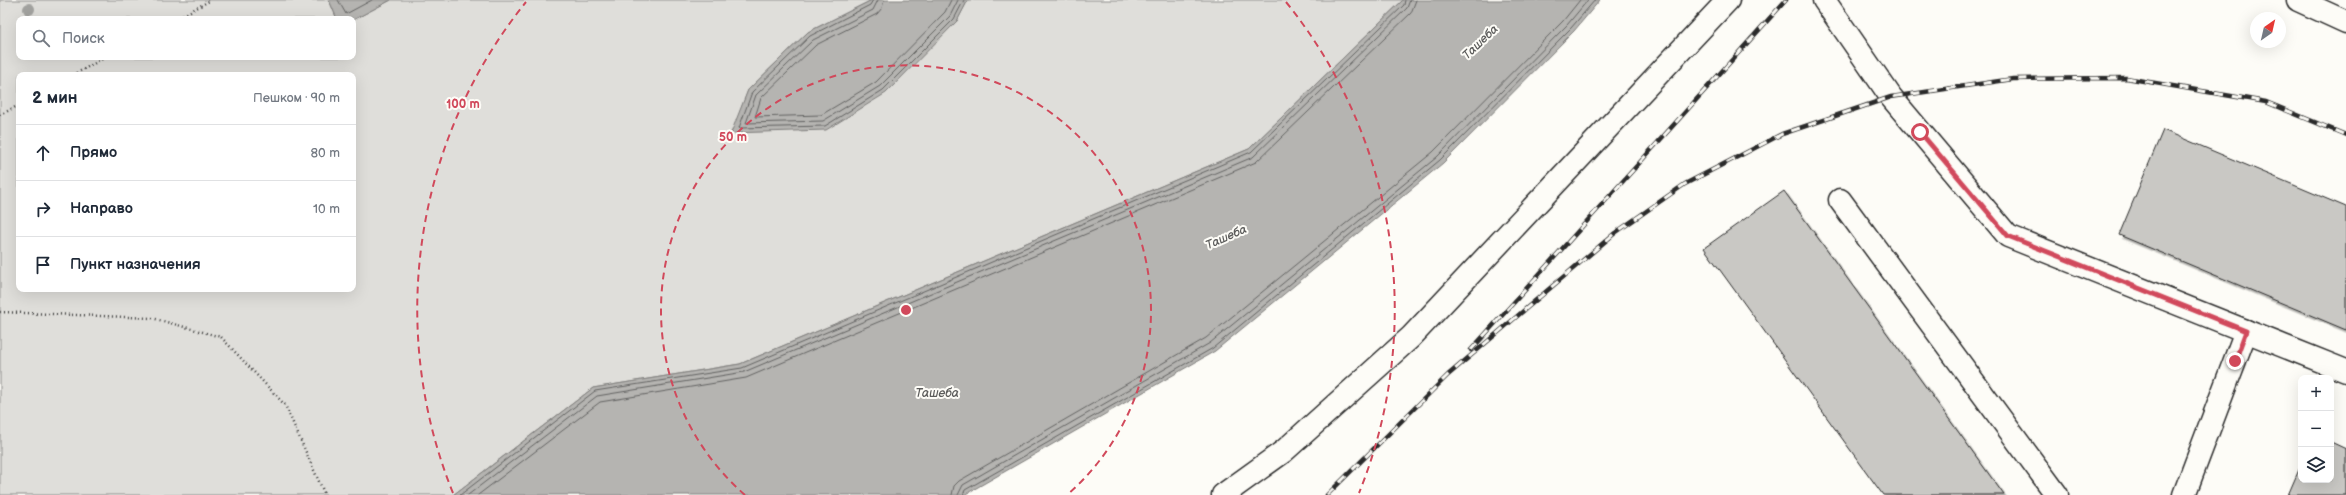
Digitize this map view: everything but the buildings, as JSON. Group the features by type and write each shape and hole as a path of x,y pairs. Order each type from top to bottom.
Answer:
{"street":[{"path":"1222,495 1284,451 1411,337 1728,0"},
{"path":"1824,0 1891,97 2008,236 2346,371"},
{"path":"2298,0 2346,22"},
{"path":"1840,200 2057,495"},
{"path":"2184,495 2246,331"}],"path":[{"path":"182,16 211,0"},
{"path":"78,72 100,60"},
{"path":"0,115 16,107"},
{"path":"0,312 152,318 221,337 285,405 325,495"}],"shaded area":[{"path":"0,0 329,0 336,16 16,16 16,60 356,60 356,18 391,0 872,0 808,32 748,90 732,133 957,21 968,0 1403,0 1249,149 740,364 593,388 453,495 0,495"}],"water":[{"path":"329,0 391,0 356,18 356,16 336,16"},
{"path":"872,0 968,0 957,21 886,93 826,130 731,133 748,90 808,32"},
{"name":"Ташеба","path":"1403,0 1600,0 1574,31 1443,163 1215,351 964,495 453,495 593,388 740,364 1249,149"}],"railway":[{"path":"1471,350 1786,0"},
{"path":"1327,495 1448,375 1615,233 1685,184 1782,134 1891,97 2013,79 2126,78 2266,102 2346,135"}],"route":[{"path":"1920,132 2008,236 2246,331 2235,361"}]}
